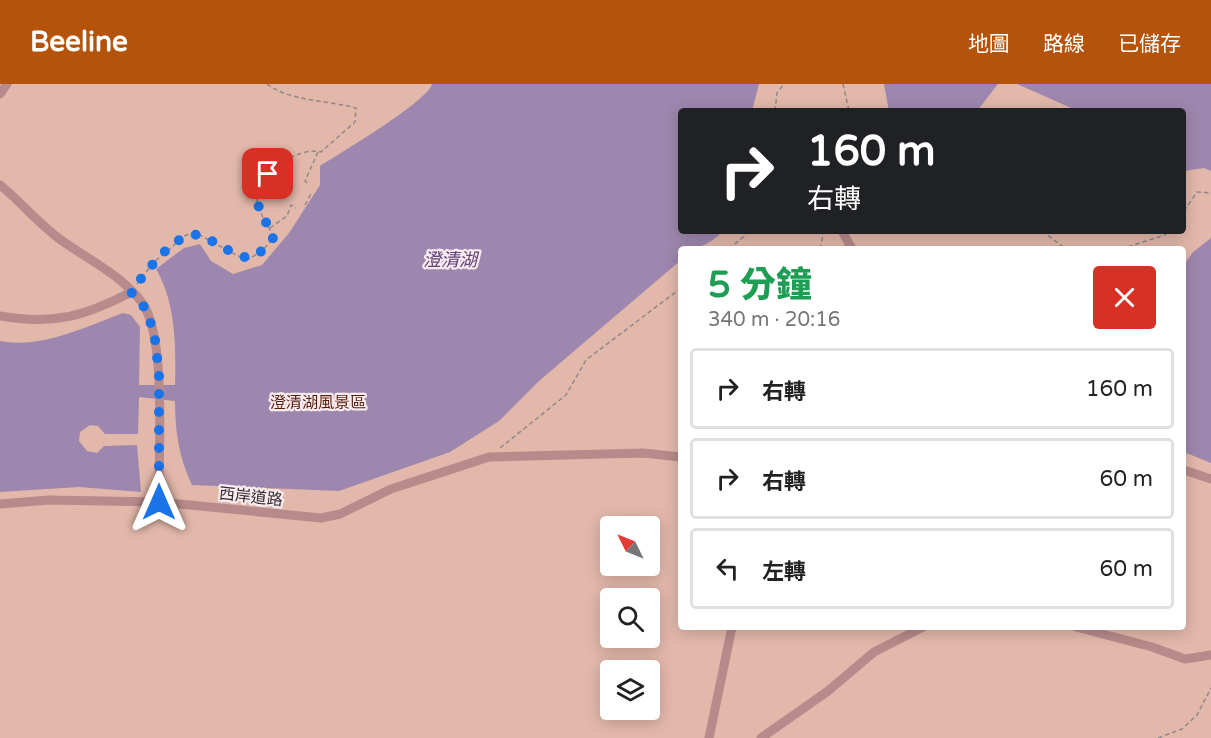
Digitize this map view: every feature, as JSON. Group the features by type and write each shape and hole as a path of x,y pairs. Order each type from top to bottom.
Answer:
{"street":[{"path":"0,94 7,84"},
{"path":"0,185 60,238 106,269 143,305 154,331 159,374 159,502"},
{"path":"0,316 32,321 85,314 131,292"},
{"name":"西岸道路","path":"0,504 50,500 159,502 321,518 340,514 391,489 489,457 643,453 678,457"},
{"path":"1186,472 1211,479"},
{"path":"708,738 731,630"},
{"path":"761,738 828,691 874,652 916,630"},
{"path":"1087,630 1152,647 1185,659 1211,655"}],"path":[{"path":"131,292 153,263 186,235 198,234 238,256 249,258 262,251 274,237 259,209 256,196 268,174 292,156 311,150 321,152 355,122 356,108 280,93 267,84"},
{"path":"776,108 777,93 784,84"},
{"path":"843,84 848,108"},
{"path":"307,183 305,181 318,152"},
{"path":"305,205 312,192"},
{"path":"1186,208 1197,192 1211,193"},
{"path":"269,228 287,216 291,205 296,207"},
{"path":"732,246 746,234"},
{"path":"1046,234 1062,246"},
{"path":"1130,246 1166,234"},
{"path":"499,448 566,395 586,360 678,290"},
{"path":"1158,738 1182,729 1190,722 1197,715 1211,688"}],"green space":[{"name":"澄清湖風景區","path":"0,84 1211,84 1211,738 0,738"}],"water":[{"name":"澄清湖","path":"432,84 759,84 753,108 678,108 678,234 720,234 704,245 678,246 678,263 539,381 499,421 450,452 339,491 192,485 179,444 175,401 139,397 138,434 105,434 98,426 90,425 80,432 79,441 87,451 97,453 104,446 137,445 141,492 79,487 0,492 0,341 15,343 47,339 123,313 131,315 140,327 139,385 175,385 175,341 171,311 163,282 156,269 184,248 200,244 211,261 233,274 262,265 289,233 320,185 320,166 400,114 427,92"},
{"path":"884,84 998,84 979,108 888,108"},
{"path":"1017,84 1211,84 1211,171 1204,168 1186,171 1186,108 1071,108"},
{"path":"1211,238 1211,463 1186,453 1186,262 1193,252"}],"route":[{"path":"159,502 159,374 154,331 143,305 131,292 153,263 186,235 198,234 238,256 249,258 262,251 274,237 259,209 256,196 268,174"}]}
